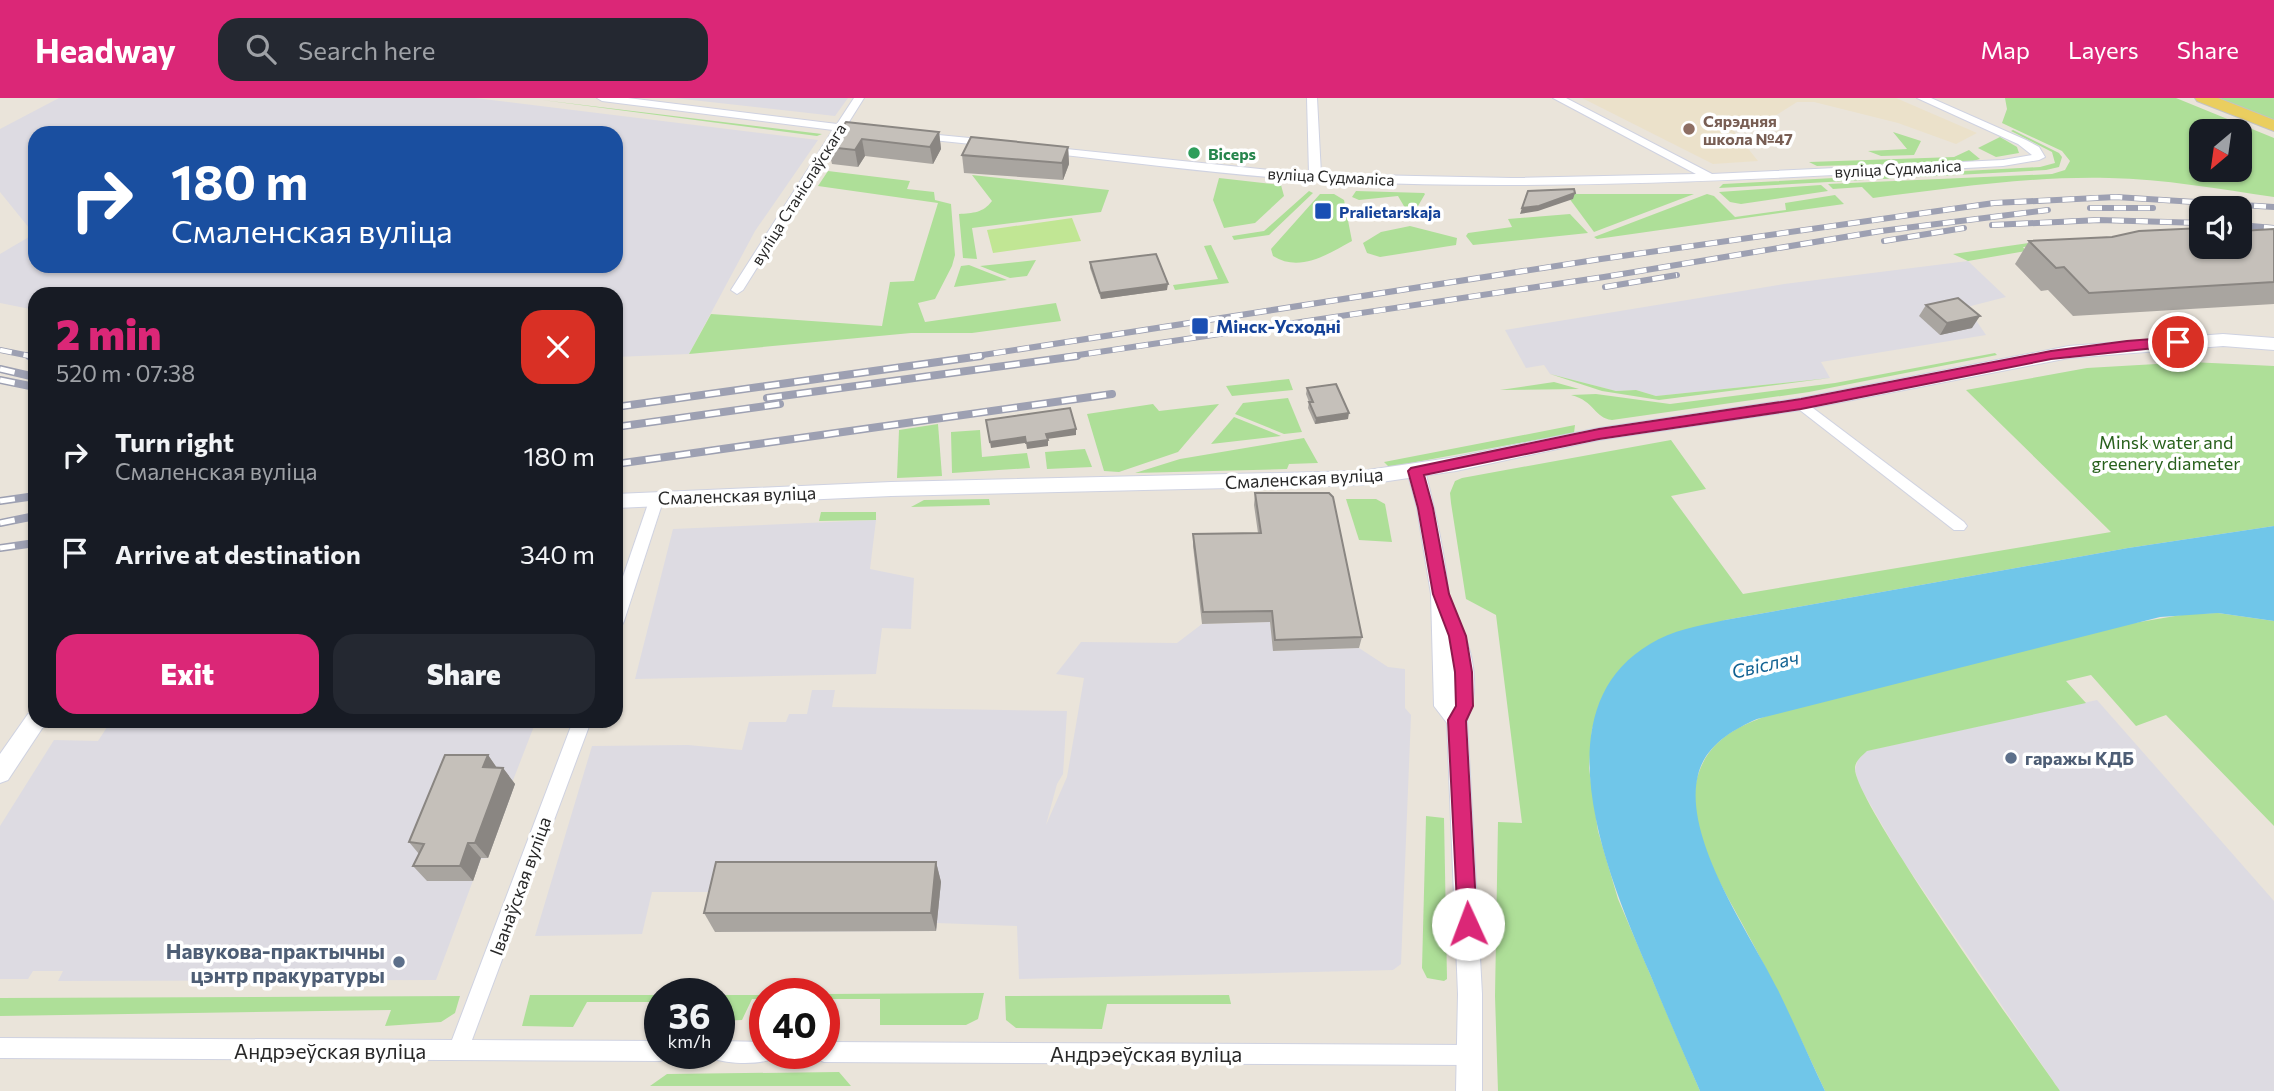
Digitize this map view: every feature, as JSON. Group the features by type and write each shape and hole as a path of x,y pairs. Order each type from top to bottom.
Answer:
{"main road":[{"path":"2203,98 2274,126"},
{"name":"Смаленская вуліца","path":"623,500 891,489 1328,480 1416,471 1599,434 1801,404 2081,351 2223,340 2274,344"},
{"path":"0,773 31,728"}],"street":[{"path":"602,98 869,131"},
{"name":"вуліца Станіслаўскага","path":"737,290 859,98"},
{"path":"1312,98 1315,176"},
{"path":"1558,98 1712,178"},
{"name":"вуліца Судмаліса","path":"1032,148 1315,176 1446,180 1712,178 2003,163 2039,158 2035,149 2022,142 1922,98"},
{"path":"908,135 1006,145"},
{"path":"1801,404 1958,526"},
{"path":"1416,471 1426,508 1441,594 1458,636 1464,672 1465,706 1450,713 1470,994 1469,1091"},
{"path":"623,600 657,498"},
{"name":"Іванаўская вуліца","path":"458,1050 579,728"},
{"name":"Андрэеўская вуліца","path":"0,1048 644,1051"},
{"name":"Андрэеўская вуліца","path":"840,1052 1468,1055"}],"shaded area":[{"path":"59,98 475,98 818,140 755,231 689,354 623,357 623,287 28,287 28,309 0,303 0,254 28,238 28,273 623,273 623,126 28,126 28,227 0,192 0,129"},
{"path":"674,98 848,98 835,116"},
{"name":"Сярэдняя школа №47","path":"1582,98 1896,98 1977,133 1956,144 1898,123 1814,102 1797,102 1762,124 1730,126 1758,161 1713,164"},
{"path":"1968,261 2006,297 1967,307 1986,335 1821,362 1830,378 1656,396 1636,390 1616,391 1550,374 1544,365 1526,368 1505,330 1784,284"},
{"path":"876,520 870,569 914,578 911,629 882,628 876,674 635,679 673,529"},
{"path":"1270,622 1274,651 1359,648 1388,667 1405,669 1405,708 1411,715 1401,964 1393,970 1019,979 1017,926 937,923 936,931 715,932 724,892 652,892 642,934 535,936 592,746 688,745 742,750 749,722 786,722 789,714 807,714 812,690 835,690 832,707 1067,711 1063,774 1057,784 1046,825 1067,777 1084,678 1056,674 1081,642 1177,643 1202,624"},
{"path":"2097,700 2274,901 2274,1091 2060,1091 1902,859 1859,785 1855,770 1858,759 1866,751"},
{"path":"106,728 533,728 488,858 481,859 436,980 58,981 63,971 33,971 28,979 0,979 0,826 54,740 98,741"}],"green space":[{"path":"2005,98 2176,98 2227,119 2189,119 2189,182 2252,182 2252,129 2274,138 2274,197 2171,182 2109,178 2020,181 1873,198 1862,187 1833,189 1828,184 2052,174 2065,170 2070,161 2062,151 2002,123 2007,109"},
{"path":"2213,98 2274,98 2274,122"},
{"path":"542,100 822,134 817,136"},
{"path":"2011,131 2059,153 2062,157 2059,167 2046,170 1719,188 1723,184 2040,167 2055,163 2052,152"},
{"path":"1893,132 1921,141 1914,155 1881,156 1868,151 1907,149"},
{"path":"2000,137 2017,147 2019,153 1996,157 1978,148"},
{"path":"1969,150 1980,159 1969,162 1817,166 1809,162 1954,157"},
{"path":"828,171 910,181 907,189 934,192 935,200 951,204 955,255 935,299 918,303 925,322 1056,303 1061,321 972,333 911,333 689,354 711,314 882,326 890,282 914,281 938,203 818,186"},
{"path":"972,175 1109,190 1101,212 972,228 977,259 963,258 959,214 981,210 992,201"},
{"path":"1219,178 1281,185 1284,196 1255,223 1224,228 1213,200"},
{"path":"1821,185 1828,191 1741,204 1730,202 1719,192"},
{"path":"1309,191 1313,193 1269,235 1234,240 1232,236 1264,231"},
{"path":"1356,191 1425,194 1411,218 1398,196 1359,200 1352,197"},
{"path":"1320,194 1334,194 1344,200 1352,241 1324,256 1304,262 1293,263 1273,256 1271,249"},
{"path":"1566,194 1694,194 1594,232"},
{"path":"1707,194 1714,196 1735,217 1786,210 1785,203 1835,195 1844,204 1597,239 1594,237"},
{"path":"1570,214 1588,233 1473,245 1466,236 1468,233 1512,227 1508,219"},
{"path":"1072,218 1081,241 993,253 987,230"},
{"path":"1410,226 1457,238 1456,245 1380,257 1367,253 1363,243 1381,232"},
{"path":"2189,237 2023,247 2026,251 1968,261 1953,254 2036,242"},
{"path":"1211,245 1229,283 1175,290 1173,285 1218,279 1204,246"},
{"path":"1036,260 1027,276 1010,278 980,266"},
{"path":"969,265 1007,280 954,287 961,266"},
{"path":"1995,353 1997,355 1809,392 1612,420 1601,416 1585,401 1571,395 1596,394 1670,404 1835,383"},
{"name":"Minsk water and greenery diameter","path":"2191,362 2274,366 2274,526 2128,548 1725,620 1625,665 1605,693 1592,729 1589,768 1598,831 1618,899 1700,1091 1498,1091 1495,996 1498,822 1522,823 1496,615 1466,599 1450,493 1455,481 1671,440 1706,489 1671,496 1743,594 2111,532 1966,390 2087,368"},
{"path":"1550,374 1616,391 1636,390 1656,396 1830,378 1659,400 1602,391"},
{"path":"1289,379 1293,390 1232,396 1226,386"},
{"path":"1554,382 1579,389 1500,390"},
{"path":"1288,398 1302,432 1284,434 1235,414 1243,403"},
{"path":"1153,404 1159,411 1219,404 1178,452 1119,472 1104,471 1087,414"},
{"path":"1234,417 1281,436 1211,444"},
{"path":"938,424 942,476 897,478 899,430"},
{"path":"1575,425 1574,433 1389,467 1384,462"},
{"path":"980,430 982,457 1027,453 1030,468 952,473 951,432"},
{"path":"1304,438 1318,463 1289,464 1287,469 1135,473 1180,459"},
{"path":"1085,449 1092,467 1047,469 1045,452"},
{"path":"989,499 990,505 911,507 924,500"},
{"path":"1346,499 1376,499 1385,504 1392,542 1359,540"},
{"path":"821,512 876,512 876,520 819,521"},
{"path":"2218,613 2274,621 2274,826 2166,715 2136,726 2091,675 2066,681 2086,703 1867,751 1859,759 1855,768 1862,789 1882,826 1911,873 2060,1091 1825,1091 1703,845 1696,816 1695,786 1705,759 1713,747 1734,730 1786,710 2122,625 2187,614"},
{"path":"1426,816 1444,818 1447,979 1444,981 1427,978 1422,968"},
{"path":"984,993 978,1019 966,1025 880,1025 880,999 840,999 840,994"},
{"path":"530,995 644,995 644,1002 587,1002 573,1027 522,1026"},
{"path":"735,995 749,995 749,1005 742,1020 735,1020"},
{"path":"1229,995 1231,1004 1107,1004 1102,1029 1016,1028 1006,1020 1005,996"},
{"path":"460,996 455,1013 441,1022 385,1026 391,1010 0,1016 0,998"},
{"path":"839,1072 851,1086 650,1086 667,1074"}],"water":[{"name":"Свіслач","path":"2274,526 2274,621 2218,613 2160,617 1757,719 1738,728 1713,747 1698,775 1696,800 1700,827 1709,856 1736,914 1778,990 1825,1091 1700,1091 1618,894 1603,848 1593,800 1590,754 1596,711 1616,674 1658,639 1705,624 2128,548"}],"building":[{"path":"846,122 939,132 930,147 862,139 855,150 828,147"},
{"path":"971,137 1068,147 1062,163 962,155"},
{"path":"1574,189 1575,193 1539,206 1522,208 1528,191"},
{"path":"2189,229 2189,259 2252,259 2252,230 2274,229 2274,282 2089,293 2064,267 2056,268 2029,241 2112,237 2139,231"},
{"path":"1156,254 1168,284 1100,293 1090,262"},
{"path":"1958,298 1980,316 1947,323 1926,305"},
{"path":"1336,384 1349,413 1316,418 1309,402 1313,402 1307,388"},
{"path":"1070,408 1076,429 1046,434 1048,440 1026,443 1025,437 990,442 986,420"},
{"path":"1255,493 1329,493 1333,497 1362,637 1275,640 1272,611 1203,612 1193,534 1261,533"},
{"path":"445,755 488,755 483,767 503,768 475,843 468,843 460,866 413,866 424,844 409,842"},
{"path":"716,862 936,862 931,913 704,913"}],"railway":[{"path":"970,357 1601,259 1994,203 2116,197 2274,207"},
{"path":"2090,208 2153,208"},
{"path":"1065,357 1604,277 1881,231 2048,210"},
{"path":"1992,225 2099,220 2189,223"},
{"path":"2252,226 2274,228"},
{"path":"1884,241 1964,228"},
{"path":"1605,287 1677,275"},
{"path":"0,350 28,356"},
{"path":"623,406 981,356"},
{"path":"767,398 1077,356"},
{"path":"0,369 28,375"},
{"path":"0,380 28,386"},
{"path":"623,463 1112,394"},
{"path":"623,426 780,404"},
{"path":"0,501 28,497"},
{"path":"0,523 28,517"},
{"path":"0,548 28,544"}],"place":[{"name":"Сярэдняя школа №47","path":"1689,129"},
{"name":"Biceps","path":"1194,153"},
{"name":"Pralietarskaja","path":"1323,211"},
{"name":"Мінск-Усходні","path":"1200,326"},
{"name":"гаражы КДБ","path":"2011,758"},
{"name":"Навукова-практычны цэнтр пракуратуры","path":"399,962"}],"route":[{"path":"1468,924 1457,720 1465,706 1464,672 1458,636 1441,594 1426,508 1416,471 1599,434 1801,404 2051,355 2127,345 2178,342"}]}
